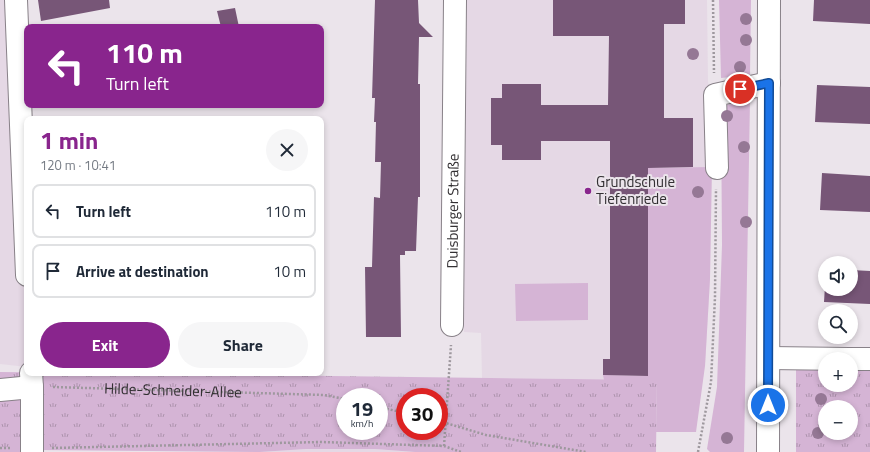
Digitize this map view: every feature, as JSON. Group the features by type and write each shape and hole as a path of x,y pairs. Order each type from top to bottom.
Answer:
{"street":[{"path":"16,0 24,190"},
{"name":"Duisburger Straße","path":"452,325 455,0"},
{"path":"768,452 769,0"},
{"path":"717,168 715,95 769,83"},
{"path":"769,358 818,359"},
{"path":"858,359 870,359"},
{"path":"0,390 31,380 32,450"}],"path":[{"path":"713,0 715,95"},
{"path":"698,452 711,382 715,297 717,168"},
{"path":"448,390 452,325"},
{"name":"Hilde-Schneider-Allee","path":"31,380 324,395 336,398"},
{"path":"448,423 486,435 586,452"},
{"path":"444,440 444,446"},
{"path":"32,450 321,442 444,446 461,452"}],"shaded area":[{"path":"0,0 16,0 24,200 24,367 0,364"},
{"name":"Grundschule Tiefenriede","path":"467,0 707,0 708,81 712,119 710,279 705,366 657,380 482,378 481,333 464,332"},
{"path":"306,449 375,449 415,452 260,452"}],"green space":[{"path":"719,0 751,0 750,75 721,78"},
{"path":"750,100 744,452 710,452 707,449 717,387 722,245 721,106"},
{"path":"712,167 710,279 705,366 696,432 656,432 657,380 604,380 603,375 648,376 648,194 645,168"},
{"path":"588,283 588,320 516,321 515,284"},
{"path":"796,367 818,367 818,392 858,392 858,367 870,367 870,452 796,452"},
{"path":"0,372 24,372 24,376 324,376 657,380 656,452 415,452 375,449 306,449 260,452 40,450 28,452 0,452"}],"building":[{"path":"38,0 109,0 110,8 41,21"},
{"path":"375,0 418,0 419,23 433,37 419,37 418,84 420,84 420,197 418,197 416,251 405,251 405,255 400,255 401,337 366,337 365,267 372,267 374,197 380,198 381,162 375,162 375,98 372,98"},
{"path":"553,0 685,0 685,24 664,24 664,118 693,118 693,167 648,168 648,376 603,375 603,359 610,359 610,141 541,141 541,160 502,160 502,145 491,145 491,98 502,98 502,84 541,84 541,105 608,105 609,36 553,36"},
{"path":"814,0 870,0 870,24 813,21"},
{"path":"235,8 238,24 220,24 217,11"},
{"path":"817,85 870,87 870,124 815,122"},
{"path":"822,173 870,176 870,212 820,210"},
{"path":"858,270 870,271 870,304 824,302 824,296 858,296"}],"place":[{"name":"Grundschule Tiefenriede","path":"588,191"}],"route":[{"path":"740,89 769,83 768,405"}]}
